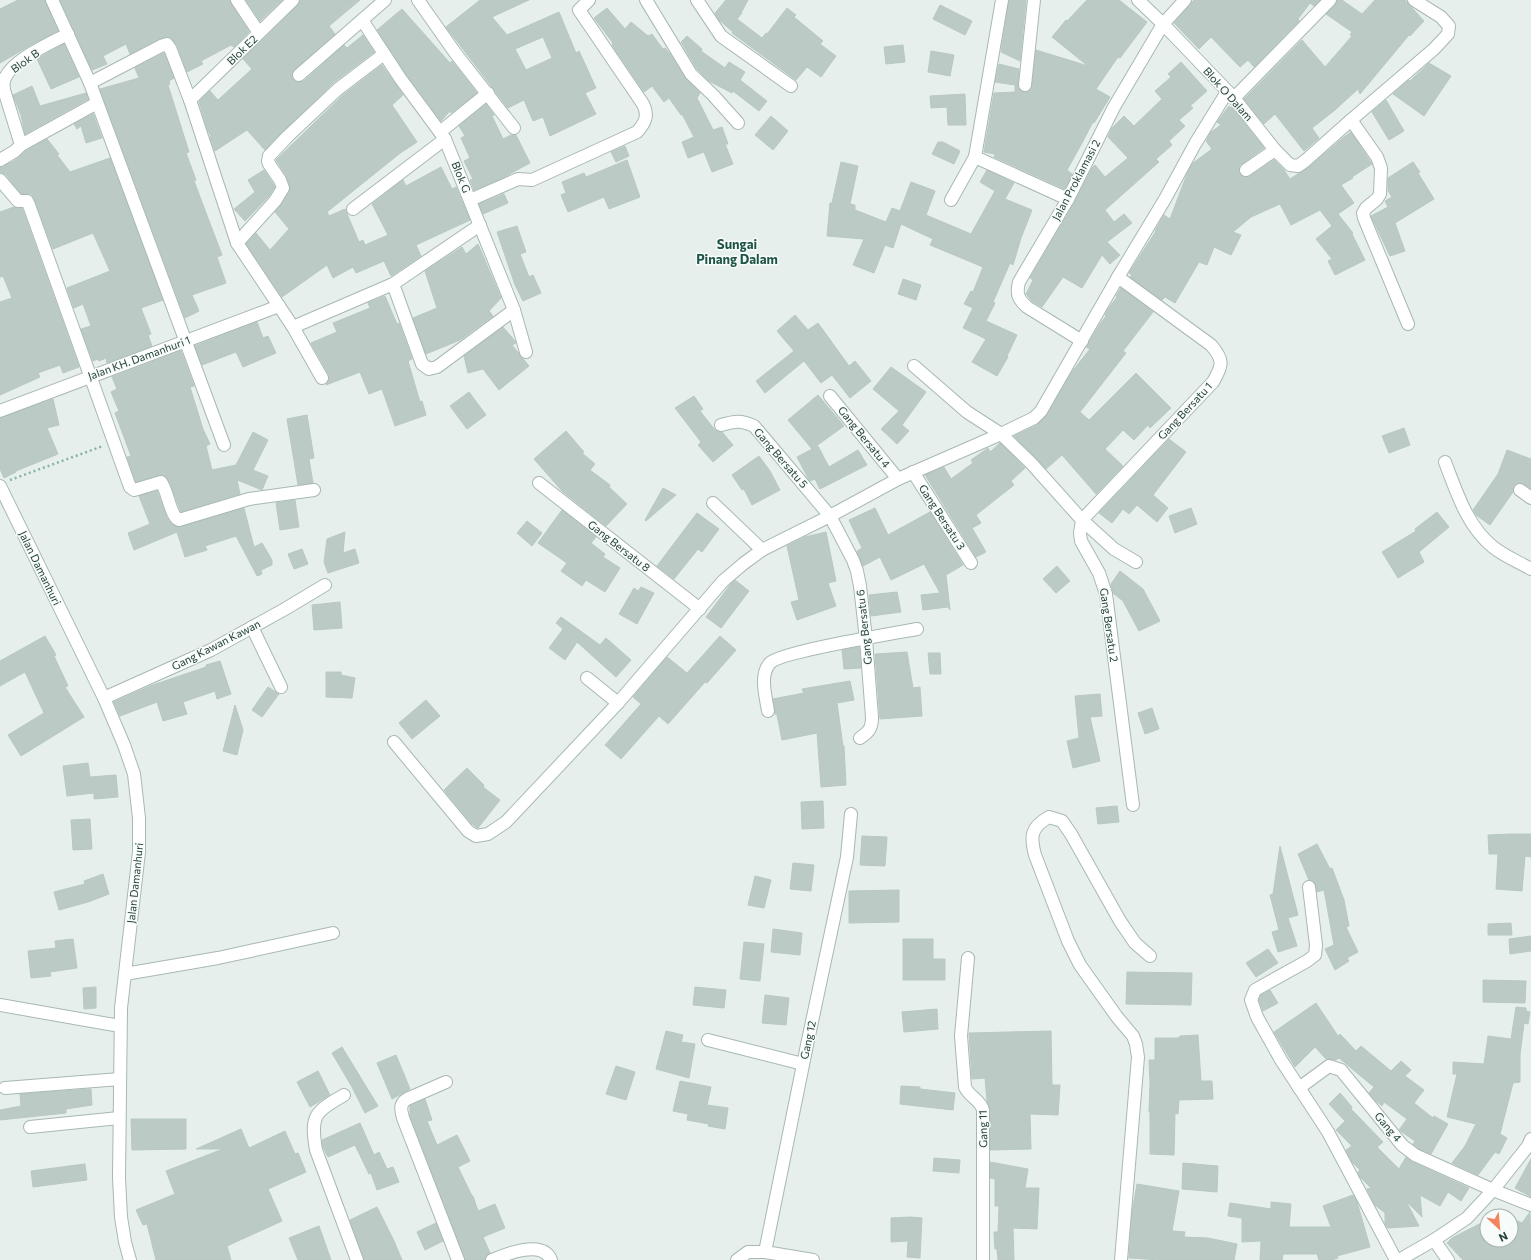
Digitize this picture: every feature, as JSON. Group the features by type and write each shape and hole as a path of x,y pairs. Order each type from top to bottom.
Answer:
{"street":[{"path":"52,0 90,83 224,445"},
{"path":"237,0 259,33"},
{"name":"Blok E2","path":"190,100 293,0"},
{"path":"299,75 385,0"},
{"path":"418,0 456,54 514,128"},
{"path":"470,200 518,179 532,180 637,132 645,123 647,112 643,104 576,5 589,0"},
{"path":"646,0 691,74 713,94 738,123"},
{"path":"697,0 721,36 791,86"},
{"path":"951,200 975,157 1002,0"},
{"path":"1024,85 1034,0"},
{"name":"Blok O Dalam","path":"1138,0 1163,24 1230,95 1275,150 1290,165 1298,166 1305,161 1351,120"},
{"name":"Jalan Proklamasi 2","path":"1082,342 1027,307 1018,298 1017,291 1019,282 1068,199 1114,107 1163,24 1185,0"},
{"path":"394,742 468,831 476,836 488,834 506,822 618,704 723,581 762,550 830,516 898,479 1034,418 1041,412 1118,277 1165,199 1195,144 1230,95 1330,0"},
{"path":"1408,324 1363,213 1380,194 1380,162 1351,120 1434,49 1448,34 1448,26 1441,17 1414,0"},
{"name":"Blok G","path":"362,20 442,136 470,200 514,310 526,352"},
{"name":"Blok B","path":"21,145 4,90 3,81 14,66 68,34"},
{"path":"90,83 167,44 173,53 190,100 237,243 294,327 322,378"},
{"path":"237,243 275,201 283,188 280,180 268,161 269,156 338,89 384,54"},
{"path":"354,209 442,136 488,93"},
{"path":"0,160 15,151 21,145 97,103"},
{"path":"1246,170 1275,150"},
{"path":"975,157 1068,199"},
{"path":"0,180 18,202 27,201 130,487 134,490 160,482 166,492 174,516 177,520 249,499 314,490"},
{"path":"294,327 393,284 480,225"},
{"name":"Gang Bersatu 1","path":"1082,520 1213,382 1220,369 1219,355 1211,345 1118,277"},
{"path":"393,284 422,364 429,369 437,367 514,310"},
{"name":"Jalan KH. Damanhuri 1","path":"0,411 279,306"},
{"path":"914,366 967,412 1001,434 1030,463 1082,520 1114,550 1136,562"},
{"name":"Gang Bersatu 4","path":"830,396 898,479"},
{"name":"Gang Bersatu 5","path":"721,425 734,422 744,422 754,426 830,516"},
{"path":"1446,462 1463,509 1477,531 1494,547 1531,568"},
{"name":"Gang Bersatu 3","path":"913,472 971,562"},
{"name":"Jalan Damanhuri","path":"4,483 104,698 124,745 134,774 139,818 139,852 121,1008 118,1178 121,1216 125,1242 130,1260"},
{"name":"Gang Bersatu 8","path":"539,483 700,609"},
{"path":"1520,490 1531,498"},
{"path":"713,503 762,550"},
{"name":"Gang Bersatu 6","path":"830,516 857,571 866,639 872,727 868,733 860,738"},
{"name":"Gang Bersatu 2","path":"1082,520 1080,532 1081,541 1099,572 1106,594 1133,806"},
{"name":"Gang Kawan Kawan","path":"104,698 211,650 325,585"},
{"path":"252,627 281,687"},
{"path":"768,711 764,679 770,662 780,657 917,629"},
{"path":"587,678 618,704"},
{"name":"Gang 12","path":"765,1252 847,857 851,814"},
{"path":"1121,1260 1138,1057 1136,1044 1133,1036 1117,1017 1080,965 1068,941 1035,855 1032,842 1033,833 1039,822 1049,817 1062,821 1135,943 1150,956"},
{"path":"1309,887 1316,945 1314,955 1307,961 1255,990 1250,1000 1257,1017 1281,1060 1328,1132 1398,1260 1434,1240 1467,1218 1493,1190 1530,1144"},
{"path":"125,974 218,958 333,933"},
{"name":"Gang 11","path":"968,958 962,1036 965,1087 967,1091 979,1101 983,1110 983,1260"},
{"path":"0,1005 120,1026"},
{"path":"708,1040 803,1064"},
{"name":"Gang 4","path":"1299,1088 1329,1066 1340,1070 1402,1145 1415,1155 1493,1190"},
{"path":"5,1088 120,1080"},
{"path":"446,1082 407,1099 402,1102 400,1108 402,1118 458,1260"},
{"path":"344,1095 316,1114 313,1135 316,1150 357,1260"},
{"path":"30,1127 119,1118"},
{"path":"1493,1190 1531,1205"},
{"path":"1434,1240 1448,1260"},
{"path":"492,1260 510,1253 530,1249 542,1251 550,1257 551,1260"},
{"path":"737,1260 748,1252 765,1252 813,1260"}],"path":[{"path":"4,483 114,442"}],"building":[{"path":"18,0 45,0 58,31 0,63 0,9"},
{"path":"60,0 230,0 249,32 234,47 231,45 201,61 203,64 187,72 177,45 169,37 158,39 130,54 126,44 103,56 107,64 92,70"},
{"path":"246,0 282,0 260,21"},
{"path":"300,0 360,0 329,26 335,34 294,70 292,76 294,80 297,82 304,81 344,45 347,48 363,35 374,52 333,83 265,150 247,130 215,151 199,102 210,91 218,100 252,69 243,59 298,5"},
{"path":"480,0 529,0 492,17 507,35 559,12 576,53 579,51 596,88 585,93 596,114 550,136 543,117 533,121 524,100 508,108 446,27","holes":["543,37 552,58 526,70 515,49"]},
{"path":"726,0 748,0 742,13 737,19 762,38 766,33 767,34 787,8 796,15 794,17 823,41 820,44 836,56 821,77 807,67 796,80 732,33 733,32 719,20 715,13"},
{"path":"1009,0 1026,0 1020,61 1001,52"},
{"path":"1087,0 1119,0 1147,22 1120,58 1118,57 1096,89 1110,97 1094,123 1093,122 1067,170 1072,174 1065,189 994,157 995,154 984,152 994,93 1015,92 1015,85 995,82 999,64 1019,69 1018,88 1025,92 1028,92 1032,86 1036,50 1088,66 1052,37 1066,20 1067,21"},
{"path":"1194,0 1320,0 1314,6 1310,3 1298,19 1299,21 1254,67 1248,60 1240,67 1211,37 1199,49 1174,23"},
{"path":"1337,0 1342,0 1362,14 1375,0 1405,0 1424,21 1410,36 1409,35 1360,94 1358,89 1312,128 1319,138 1304,151 1275,114 1264,124 1244,99 1302,40 1325,67 1352,36 1350,35 1352,32 1326,14 1335,5"},
{"path":"940,5 972,21 965,35 933,19"},
{"path":"607,8 625,29 631,22 648,36 652,34 663,49 665,48 670,54 685,78 700,93 697,98 713,130 722,127 728,144 725,144 733,164 712,172 704,152 688,158 682,142 694,137 682,114 681,115 669,98 664,102 652,86 644,92 612,45 613,43 594,18"},
{"path":"402,9 450,63 452,61 477,93 451,113 450,111 441,121 406,74 377,30"},
{"path":"687,36 702,49 701,51 725,68 729,62 745,72 740,80 767,101 759,111 733,91 732,93 709,81 697,69 681,42"},
{"path":"64,44 79,77 51,89 37,59"},
{"path":"903,45 905,62 886,64 884,47"},
{"path":"931,51 954,55 950,76 928,72"},
{"path":"164,53 174,78 169,81 170,84 168,85 189,152 186,153 196,180 194,181 222,255 217,257 226,283 192,295 199,311 185,318 100,89 139,78 135,68"},
{"path":"1181,62 1207,91 1190,106 1193,108 1179,120 1185,126 1169,141 1172,145 1156,159 1159,162 1105,210 1114,222 1124,214 1132,223 1107,242 1120,255 1110,264 1102,255 1082,288 1063,277 1042,307 1032,301 1026,294 1033,280 1030,278 1074,203 1092,168 1095,165 1105,177 1128,158 1108,137 1112,128 1124,116 1134,126 1162,99 1155,91 1171,77 1168,74"},
{"path":"1429,63 1451,76 1424,116 1393,94 1409,80 1410,81"},
{"path":"382,65 403,95 392,105 417,142 399,154 327,212 329,216 345,209 359,242 363,240 365,245 388,235 372,204 403,180 406,186 441,167 452,189 456,187 470,220 416,245 421,256 391,276 384,261 356,273 353,267 333,278 327,265 282,297 246,244 256,233 270,250 289,229 275,212 281,205 290,188 287,177 276,160 343,95"},
{"path":"32,86 40,106 86,93 88,99 25,134 21,115 13,95"},
{"path":"965,94 966,125 948,125 947,107 931,108 930,96"},
{"path":"1386,100 1404,131 1389,140 1372,112"},
{"path":"486,104 494,115 492,116 503,139 511,135 516,135 530,163 502,178 474,190 470,180 473,179 464,161 470,158 461,138 465,136 459,126"},
{"path":"1229,106 1230,108 1232,107 1264,148 1239,166 1240,174 1243,177 1250,176 1274,160 1284,170 1290,179 1309,167 1351,132 1372,164 1341,185 1354,203 1338,214 1353,233 1352,234 1365,260 1335,275 1328,261 1332,259 1316,239 1332,226 1320,210 1291,225 1280,204 1251,217 1233,232 1241,235 1231,255 1214,247 1207,265 1199,262 1175,303 1165,297 1162,300 1130,277 1132,275 1129,273 1156,231 1164,215 1170,219 1187,174 1193,163 1212,149 1206,141 1211,132 1221,125 1217,122"},
{"path":"93,114 102,138 86,143 81,126 77,129 74,124"},
{"path":"771,116 788,131 773,150 755,135"},
{"path":"47,139 59,154 57,155 70,172 110,158 163,300 141,308 151,334 148,335 152,346 107,363 106,358 99,361 98,359 93,361 81,329 91,326 83,304 74,308 67,288 110,271 93,233 53,249 34,198 31,194 21,194 6,175 0,172 0,167 14,161 26,151"},
{"path":"938,142 943,142 960,151 954,164 932,154"},
{"path":"625,146 629,156 616,162 611,152"},
{"path":"627,160 640,197 609,209 604,197 568,212 561,195 566,193 562,182 584,173 586,177"},
{"path":"841,162 858,166 850,204 855,205 855,210 886,222 892,208 900,211 911,182 935,191 926,215 971,234 995,191 980,182 987,170 1014,183 1005,199 1032,210 1021,238 1013,265 1010,263 993,302 995,303 986,321 1017,335 1007,356 1008,357 997,376 972,362 986,339 963,328 973,308 964,304 971,291 973,292 983,267 930,245 933,239 901,224 893,248 885,245 874,273 853,265 864,239 827,236 830,203 832,203"},
{"path":"1413,162 1434,199 1395,223 1405,251 1390,256 1371,216 1388,207 1385,201 1392,197 1388,191 1388,178"},
{"path":"264,170 275,187 269,196 245,221 234,209 255,192 248,180"},
{"path":"504,194 508,203 483,214 479,204"},
{"path":"14,207 22,208 79,367 63,373 60,365 38,373 40,377 0,395 0,302 12,298 3,276 0,277 0,212"},
{"path":"517,226 526,252 520,254 529,277 533,275 541,293 523,301 515,285 497,232"},
{"path":"478,244 501,298 489,311 493,316 460,340 426,354 413,318 437,308 425,271 462,247 466,254"},
{"path":"903,279 921,285 916,300 898,294"},
{"path":"1121,288 1153,312 1123,351 1126,353 1080,412 1089,420 1136,373 1171,408 1150,428 1148,425 1134,440 1123,430 1105,449 1123,466 1096,494 1062,455 1046,469 1014,436 1037,425 1047,415 1071,373 1090,349 1086,347 1106,316 1105,315 1108,309 1117,297 1116,296"},
{"path":"385,296 397,324 399,323 412,359 408,361 420,402 422,401 426,415 395,426 382,389 369,394 360,372 326,385 329,375 311,343 337,332 333,323 370,308 368,303"},
{"path":"795,315 808,330 818,323 849,366 855,361 871,381 850,398 832,375 821,383 804,361 765,393 756,381 794,351 777,331"},
{"path":"257,322 263,338 268,336 276,353 243,367 236,352 202,365 195,346"},
{"path":"503,327 516,343 512,345 529,366 499,390 483,369 468,373 464,356"},
{"path":"181,351 194,386 190,387 203,429 210,444 206,446 212,470 236,465 253,432 268,440 253,470 268,476 262,490 237,480 240,494 181,512 170,483 165,476 159,475 136,482 127,457 131,456 115,413 119,411 111,392 117,389 112,377"},
{"path":"891,367 926,392 902,425 909,431 897,444 881,429 899,411 873,389"},
{"path":"469,392 486,415 467,429 450,406"},
{"path":"818,395 844,426 812,449 788,420"},
{"path":"694,396 703,409 700,411 715,430 722,432 733,445 713,462 698,445 701,442 675,408"},
{"path":"53,399 59,425 47,428 58,454 16,471 4,478 0,469 0,418"},
{"path":"307,415 314,458 309,459 313,483 298,485 287,419"},
{"path":"1404,428 1410,445 1389,453 1382,436"},
{"path":"566,431 584,452 582,453 595,464 590,470 610,485 609,487 627,504 606,526 562,491 534,459"},
{"path":"1169,439 1186,452 1153,495 1168,508 1157,522 1137,505 1129,514 1123,509 1112,523 1099,513"},
{"path":"1000,443 1025,468 1011,481 1014,485 976,515 981,523 972,528 986,552 976,557 925,475 944,467 951,479 973,463 971,460 988,448 990,452"},
{"path":"818,446 829,467 858,450 867,465 820,489 815,479 810,481 797,457"},
{"path":"1507,450 1531,459 1531,489 1521,483 1514,485 1513,492 1490,525 1476,515 1473,510 1498,474"},
{"path":"759,456 770,471 780,490 752,505 744,489 742,490 732,475"},
{"path":"663,488 676,495 646,521 645,520"},
{"path":"157,491 167,518 177,527 244,508 254,547 262,543 272,560 272,565 261,570 262,574 257,576 236,536 205,546 207,550 185,557 177,532 134,550 128,533 150,524 139,496"},
{"path":"295,500 299,527 280,530 276,503"},
{"path":"875,508 888,535 930,512 963,565 946,575 950,610 948,607 923,610 921,595 940,593 924,564 891,580 880,557 863,566 857,551 862,548 849,520"},
{"path":"1191,508 1197,524 1175,533 1169,516"},
{"path":"562,510 596,537 591,543 605,554 603,557 620,568 605,592 586,580 582,586 561,571 567,563 538,543"},
{"path":"1437,512 1449,527 1419,552 1424,562 1398,578 1382,552 1416,531 1415,529"},
{"path":"697,513 719,529 702,552 698,549 674,579 657,566"},
{"path":"527,521 542,533 532,546 517,533"},
{"path":"345,532 343,553 355,549 359,563 328,573 324,562 327,539"},
{"path":"826,532 836,581 828,583 836,606 797,620 791,602 799,600 787,546 805,537"},
{"path":"302,549 308,564 294,569 288,554"},
{"path":"1057,566 1070,581 1056,593 1043,579"},
{"path":"1120,571 1143,589 1160,621 1139,631 1123,601 1113,593 1111,584"},
{"path":"735,580 749,591 721,628 706,617"},
{"path":"641,587 654,593 637,624 619,614 634,588 638,591"},
{"path":"897,592 901,612 871,616 869,595"},
{"path":"340,602 342,628 314,630 312,605"},
{"path":"561,617 600,645 606,638 631,660 616,677 577,642 565,660 549,648 563,629 556,623"},
{"path":"45,636 56,655 54,656 68,686 65,687 84,717 21,756 8,735 44,713 25,672 0,686 0,661"},
{"path":"720,636 736,650 668,724 659,716 621,759 605,745 641,704 633,697 667,657 687,673"},
{"path":"859,647 861,668 844,669 842,650"},
{"path":"907,652 913,688 920,687 922,716 880,719 875,654"},
{"path":"928,653 940,653 941,674 930,674"},
{"path":"220,661 231,694 217,699 215,691 183,702 187,714 163,721 157,702 120,716 114,702 150,686"},
{"path":"326,672 341,672 341,675 355,678 352,698 326,697"},
{"path":"850,681 854,700 837,703 844,746 846,785 821,787 817,733 782,740 777,715 775,714 773,699 804,693 802,689"},
{"path":"268,687 279,694 262,717 252,710"},
{"path":"1100,694 1102,716 1090,717 1100,761 1073,768 1067,741 1079,738 1075,696"},
{"path":"426,700 440,716 412,739 399,723"},
{"path":"235,705 243,730 237,755 223,751"},
{"path":"1152,708 1159,729 1145,734 1138,713"},
{"path":"88,763 90,777 116,775 118,797 94,799 94,793 67,796 63,766"},
{"path":"467,768 484,785 483,787 500,800 478,828 471,823 444,790"},
{"path":"823,801 824,828 802,829 801,802"},
{"path":"1117,806 1119,822 1098,824 1096,808"},
{"path":"90,819 92,849 73,850 71,820"},
{"path":"1531,834 1531,857 1525,856 1522,891 1496,889 1498,854 1489,854 1488,835"},
{"path":"862,836 887,837 885,866 860,865"},
{"path":"1317,844 1330,869 1332,868 1344,900 1349,926 1346,927 1358,952 1347,958 1349,961 1335,970 1325,949 1334,945 1324,890 1317,892 1315,883 1309,880 1298,854"},
{"path":"1280,846 1298,915 1288,918 1297,946 1278,952 1272,932 1279,930 1270,895 1273,894"},
{"path":"793,863 814,865 811,891 790,889"},
{"path":"103,874 109,894 88,902 59,910 54,892 85,884 84,881"},
{"path":"755,876 771,880 764,908 748,905"},
{"path":"899,890 899,922 849,923 849,891"},
{"path":"1511,923 1512,935 1488,935 1488,924"},
{"path":"773,929 802,933 800,955 771,952"},
{"path":"1531,936 1531,951 1510,954 1509,939"},
{"path":"73,939 77,968 50,972 51,976 31,978 28,951 56,948 55,941"},
{"path":"903,939 933,939 933,959 945,959 945,980 903,980"},
{"path":"744,942 764,944 760,981 740,979"},
{"path":"1268,949 1278,963 1256,977 1246,963"},
{"path":"1127,972 1192,973 1191,1005 1126,1004"},
{"path":"1483,980 1526,981 1525,1003 1483,1002"},
{"path":"96,987 96,1008 84,1009 83,988"},
{"path":"695,987 726,990 724,1008 693,1005"},
{"path":"1270,990 1278,1003 1263,1011 1259,1000 1261,995"},
{"path":"765,995 789,998 786,1025 762,1023"},
{"path":"1316,1003 1338,1036 1340,1034 1356,1051 1361,1046 1391,1071 1401,1061 1411,1070 1405,1076 1424,1090 1414,1103 1433,1118 1434,1116 1448,1124 1431,1154 1419,1149 1413,1144 1415,1141 1399,1130 1407,1119 1384,1102 1382,1106 1376,1101 1369,1093 1374,1087 1339,1058 1336,1060 1326,1059 1315,1047 1295,1067 1274,1032"},
{"path":"1516,1007 1526,1008 1526,1011 1530,1012 1528,1024 1524,1023 1520,1055 1520,1082 1513,1083 1500,1134 1507,1138 1499,1154 1495,1152 1478,1175 1452,1163 1465,1146 1476,1124 1447,1117 1457,1074 1453,1074 1453,1062 1484,1064 1488,1036 1511,1039"},
{"path":"937,1009 938,1029 904,1032 902,1012"},
{"path":"666,1031 683,1035 681,1042 695,1044 689,1078 656,1069"},
{"path":"1051,1031 1052,1085 1060,1085 1058,1115 1030,1114 1031,1149 990,1150 990,1110 987,1101 985,1078 972,1079 969,1033"},
{"path":"1198,1035 1201,1081 1212,1081 1213,1099 1179,1100 1178,1114 1175,1113 1174,1155 1150,1154 1149,1060 1155,1060 1155,1038 1179,1038 1180,1036"},
{"path":"342,1047 378,1106 365,1113 332,1053"},
{"path":"396,1055 410,1089 392,1099 377,1063"},
{"path":"616,1066 635,1072 626,1100 606,1094"},
{"path":"318,1071 330,1095 310,1107 297,1082"},
{"path":"680,1081 711,1087 707,1105 728,1108 725,1129 687,1120 688,1114 673,1111"},
{"path":"901,1086 920,1087 920,1089 955,1093 953,1110 900,1104"},
{"path":"91,1089 92,1105 66,1109 66,1113 0,1120 0,1110 21,1106 20,1094"},
{"path":"1340,1093 1352,1107 1351,1109 1383,1142 1377,1147 1399,1169 1406,1157 1412,1162 1469,1188 1461,1201 1448,1192 1440,1206 1420,1195 1422,1217 1406,1201 1419,1226 1388,1228 1385,1224 1385,1213 1375,1205 1367,1189 1371,1188 1360,1177 1358,1172 1360,1170 1352,1162 1346,1150 1352,1146 1336,1130 1345,1121 1329,1104"},
{"path":"425,1099 432,1120 427,1121 437,1145 457,1135 470,1161 458,1167 473,1196 478,1211 495,1204 505,1228 483,1237 490,1253 486,1256 485,1260 465,1260 410,1116 410,1106"},
{"path":"131,1119 186,1119 186,1149 132,1150"},
{"path":"360,1123 374,1155 379,1152 387,1169 393,1167 399,1182 377,1190 371,1173 369,1174 355,1145 328,1157 323,1147 322,1140"},
{"path":"241,1129 249,1148 285,1131 295,1154 298,1153 306,1172 268,1189 282,1221 227,1246 231,1260 156,1260 147,1224 143,1225 136,1210 175,1194 166,1171 223,1149 196,1149"},
{"path":"934,1158 960,1160 959,1173 933,1171"},
{"path":"1531,1159 1531,1197 1515,1188"},
{"path":"990,1162 1028,1169 1025,1188 1039,1188 1037,1229 1013,1228 1014,1260 998,1260 997,1249 995,1249 994,1232 998,1232 999,1206 995,1206 995,1179 990,1178"},
{"path":"1183,1163 1218,1166 1217,1192 1182,1189"},
{"path":"85,1164 87,1180 33,1187 31,1171"},
{"path":"1137,1184 1179,1191 1172,1231 1185,1232 1184,1237 1208,1238 1237,1244 1234,1260 1161,1260 1129,1258 1132,1213"},
{"path":"1353,1195 1357,1202 1370,1247 1337,1256 1338,1258 1332,1260 1319,1260 1317,1254 1283,1254 1282,1260 1260,1260 1261,1241 1242,1242 1242,1218 1228,1216 1230,1203 1271,1209 1271,1202 1291,1204 1289,1227 1331,1227 1323,1206"},
{"path":"377,1207 402,1260 364,1260 350,1220"},
{"path":"1530,1212 1531,1260 1463,1260 1447,1243 1452,1238 1479,1224 1479,1248 1519,1248 1519,1222 1522,1223"},
{"path":"891,1218 922,1218 920,1258 907,1257 908,1241 891,1242"},
{"path":"436,1223 443,1241 425,1250 417,1232"},
{"path":"319,1226 331,1260 298,1260 289,1238"}],"district":[{"name":"Sungai Pinang Dalam","path":"737,252"}]}
